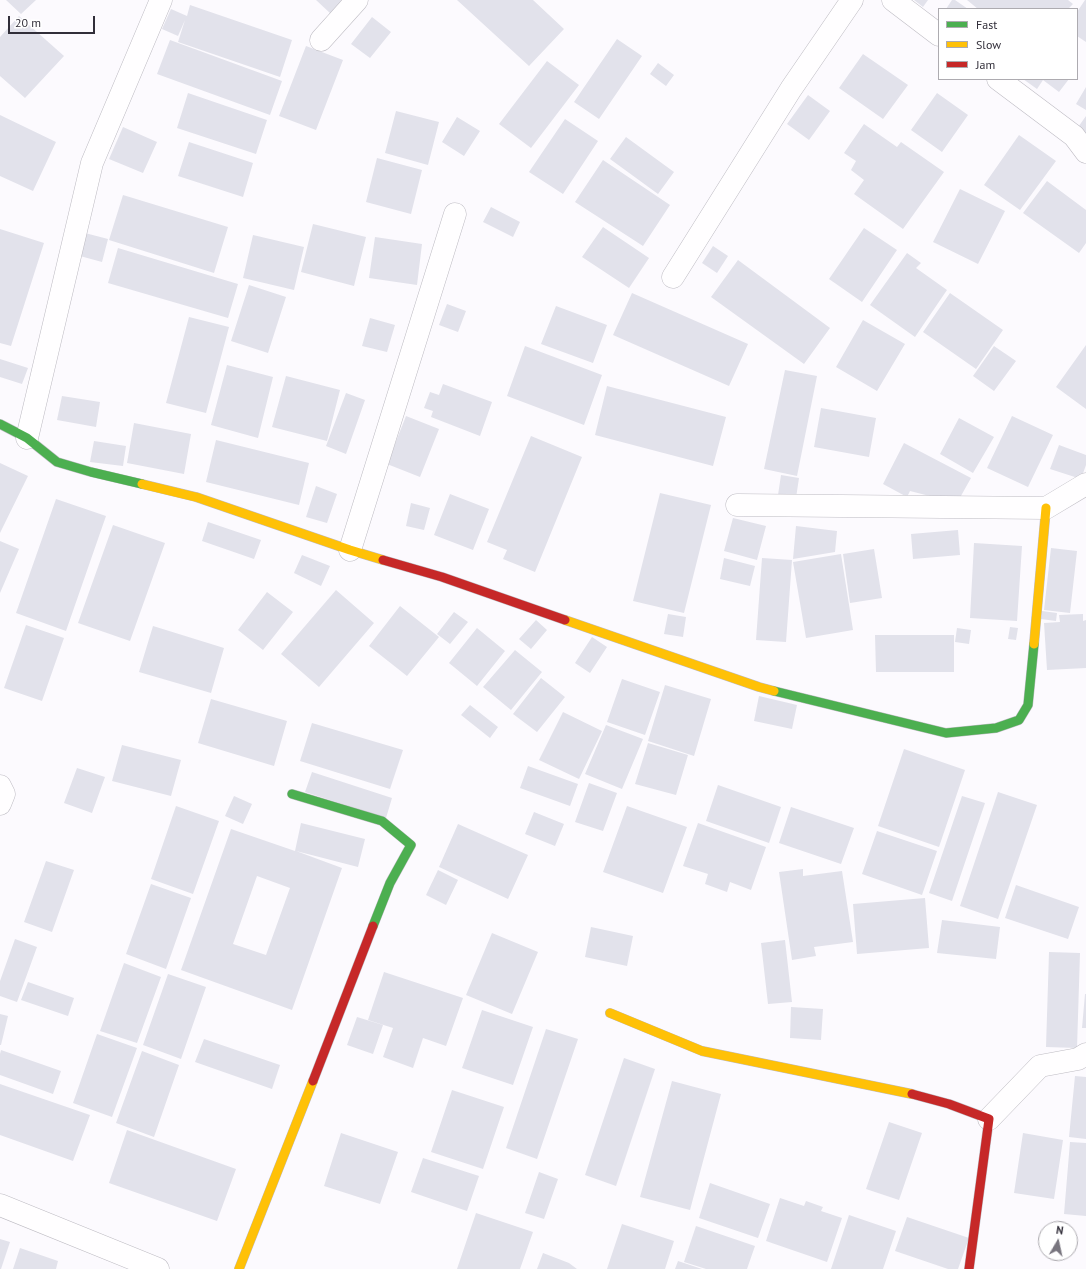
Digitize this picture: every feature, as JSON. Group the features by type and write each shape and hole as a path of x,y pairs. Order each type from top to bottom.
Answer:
{"street":[{"path":"27,438 92,163 161,0"},
{"path":"321,40 357,0"},
{"path":"673,277 791,89 852,0"},
{"path":"893,0 938,34"},
{"path":"999,80 1074,136 1086,152"},
{"path":"350,550 455,214"},
{"path":"0,424 27,438 57,462 91,472 196,497 350,550 442,577 759,687 946,733 996,728 1019,720 1028,705 1046,508"},
{"path":"737,505 1046,508 1086,484"},
{"path":"0,786 4,794 0,804"},
{"path":"239,1269 390,883 411,845 382,821 292,794"},
{"path":"610,1013 702,1051 903,1092 949,1104 989,1120"},
{"path":"969,1269 989,1120 1040,1066 1078,1059 1086,1054"},
{"path":"0,1205 158,1269"}],"building":[{"path":"6,0 36,0 21,14"},
{"path":"316,0 344,0 331,14"},
{"path":"457,0 533,0 564,29 529,66"},
{"path":"914,0 928,0 923,7"},
{"path":"952,0 955,0 967,8 947,8"},
{"path":"967,0 1068,0 1073,4 1069,8 977,8"},
{"path":"1086,0 1086,42 1078,37 1078,10"},
{"path":"190,5 292,40 280,77 178,42 185,20 178,36 162,29 171,9 187,16"},
{"path":"19,16 64,56 25,98 0,76 0,37"},
{"path":"372,17 391,32 370,58 351,44"},
{"path":"617,39 642,56 599,119 574,102"},
{"path":"170,40 282,81 270,115 157,74"},
{"path":"306,46 343,60 316,130 279,116"},
{"path":"863,54 908,85 883,119 839,88"},
{"path":"547,61 579,85 531,148 499,124"},
{"path":"658,63 674,75 666,86 650,74"},
{"path":"1024,80 1043,80 1037,89"},
{"path":"1043,80 1068,80 1059,92"},
{"path":"1086,87 1086,110 1076,104"},
{"path":"188,93 267,120 256,154 177,128"},
{"path":"937,93 968,115 942,152 911,130"},
{"path":"808,95 830,111 809,140 787,124"},
{"path":"396,111 439,122 428,165 385,153"},
{"path":"0,115 56,142 33,191 0,176"},
{"path":"1086,116 1086,137 1076,130"},
{"path":"457,117 480,131 464,156 442,142"},
{"path":"565,119 598,141 563,194 529,172"},
{"path":"864,124 897,147 901,142 944,172 903,229 854,194 864,180 851,170 856,161 844,153"},
{"path":"123,127 157,142 143,173 109,159"},
{"path":"1019,135 1056,161 1020,210 984,185"},
{"path":"626,137 674,172 658,194 610,159"},
{"path":"189,142 253,163 243,197 178,176"},
{"path":"377,158 422,170 411,214 366,202"},
{"path":"603,160 670,205 643,246 575,202"},
{"path":"1047,181 1086,210 1086,243 1079,253 1023,213"},
{"path":"960,189 1005,211 978,264 933,242"},
{"path":"123,195 228,227 214,273 109,240"},
{"path":"491,207 520,222 513,237 483,222"},
{"path":"313,224 366,237 354,286 301,272"},
{"path":"603,227 649,258 629,288 582,257"},
{"path":"864,228 897,250 862,302 829,279"},
{"path":"0,229 44,243 11,346 0,343"},
{"path":"85,233 108,239 102,262 80,256"},
{"path":"253,235 304,247 294,290 243,278"},
{"path":"375,237 422,244 417,285 369,278"},
{"path":"713,246 728,256 717,273 702,263"},
{"path":"118,248 238,284 228,318 108,283"},
{"path":"907,253 921,263 916,268 947,290 915,337 870,305"},
{"path":"738,260 830,328 804,364 711,297"},
{"path":"249,285 286,297 268,353 231,341"},
{"path":"632,293 748,344 729,386 613,335"},
{"path":"950,293 1003,330 976,369 923,332"},
{"path":"447,304 466,311 458,332 439,325"},
{"path":"556,306 607,325 593,363 541,344"},
{"path":"189,317 229,327 206,413 166,403"},
{"path":"370,318 395,325 387,352 362,346"},
{"path":"863,320 905,344 877,391 836,367"},
{"path":"1086,345 1086,409 1056,387"},
{"path":"525,346 602,375 584,425 507,396"},
{"path":"994,346 1016,361 994,391 973,376"},
{"path":"0,359 28,368 22,384 0,377"},
{"path":"227,365 273,377 258,438 211,425"},
{"path":"785,370 817,376 797,476 764,469"},
{"path":"286,376 340,390 327,441 272,427"},
{"path":"443,384 492,402 480,436 431,417 433,411 424,408 430,392 439,395"},
{"path":"607,386 726,417 713,466 595,435"},
{"path":"346,393 365,400 346,454 326,446"},
{"path":"62,396 100,402 96,427 57,420"},
{"path":"821,408 876,418 869,457 814,447"},
{"path":"406,416 439,429 420,477 387,464"},
{"path":"1012,416 1053,435 1028,487 987,468"},
{"path":"959,418 994,437 973,473 940,454"},
{"path":"134,423 191,434 184,474 127,463"},
{"path":"531,436 582,457 535,572 503,559 507,550 487,542"},
{"path":"216,440 309,463 299,505 206,482"},
{"path":"94,441 126,446 123,466 90,462"},
{"path":"904,443 971,478 957,503 910,491 907,497 883,484"},
{"path":"1059,445 1086,455 1086,465 1081,479 1050,469"},
{"path":"0,463 28,476 0,533"},
{"path":"781,475 799,478 796,498 778,495"},
{"path":"316,486 337,494 327,523 306,517"},
{"path":"660,493 711,505 684,613 633,601"},
{"path":"450,494 489,509 473,550 434,535"},
{"path":"56,499 106,516 66,631 16,613"},
{"path":"411,503 430,508 424,530 406,526"},
{"path":"733,518 766,526 757,560 724,551"},
{"path":"208,522 261,540 254,559 202,541"},
{"path":"113,525 165,543 130,641 78,623"},
{"path":"796,526 837,531 835,552 793,559"},
{"path":"958,530 960,555 913,559 911,534"},
{"path":"0,541 19,549 0,593"},
{"path":"974,543 1022,546 1017,621 970,618"},
{"path":"1051,548 1077,551 1070,613 1044,610"},
{"path":"874,549 882,598 850,603 843,554"},
{"path":"841,554 853,630 806,638 793,562"},
{"path":"302,555 330,566 321,586 294,573"},
{"path":"724,558 755,566 750,586 720,579"},
{"path":"762,558 792,560 786,642 756,640"},
{"path":"336,590 374,623 319,687 281,654"},
{"path":"267,592 293,612 263,650 238,630"},
{"path":"400,606 439,637 407,676 369,646"},
{"path":"1042,611 1057,613 1056,621 1041,619"},
{"path":"454,612 468,622 450,644 437,634"},
{"path":"668,614 686,617 683,637 664,634"},
{"path":"1083,614 1083,621 1086,620 1086,668 1047,670 1044,623 1060,622 1059,615"},
{"path":"536,620 547,630 531,649 519,639"},
{"path":"26,625 64,638 42,701 4,688"},
{"path":"153,626 224,648 211,693 139,672"},
{"path":"1010,627 1018,628 1016,640 1008,639"},
{"path":"477,628 505,651 477,686 449,663"},
{"path":"957,628 971,630 969,644 955,642"},
{"path":"875,635 954,635 954,672 876,672"},
{"path":"592,637 607,647 590,673 575,663"},
{"path":"515,650 542,672 511,710 483,687"},
{"path":"541,678 565,697 537,732 513,714"},
{"path":"622,679 660,692 645,735 607,722"},
{"path":"665,685 711,699 694,756 648,741"},
{"path":"759,696 797,705 792,729 754,721"},
{"path":"211,699 287,721 274,766 198,743"},
{"path":"470,705 498,727 490,738 461,715"},
{"path":"563,712 602,731 579,779 539,760"},
{"path":"312,723 403,750 390,789 300,761"},
{"path":"606,725 643,739 622,789 585,774"},
{"path":"648,743 688,755 676,795 635,784"},
{"path":"122,745 181,760 171,796 112,781"},
{"path":"904,749 965,770 939,847 878,826"},
{"path":"528,766 578,784 570,806 520,788"},
{"path":"77,768 105,777 92,813 64,803"},
{"path":"312,772 392,798 386,818 305,792"},
{"path":"589,783 617,793 603,831 575,822"},
{"path":"718,785 781,807 769,843 706,821"},
{"path":"998,792 1037,805 998,919 960,906"},
{"path":"234,796 252,804 243,824 225,816"},
{"path":"962,796 985,803 952,901 929,893"},
{"path":"176,806 219,821 193,894 151,879"},
{"path":"627,806 687,827 663,893 603,872"},
{"path":"791,807 854,828 841,864 779,843"},
{"path":"534,812 564,824 555,846 525,834"},
{"path":"301,823 365,839 358,867 296,851 342,868 292,1010 181,970 231,829 295,851","holes":["257,876 290,888 266,955 233,944"]},
{"path":"698,823 766,847 751,890 730,882 727,892 705,884 708,874 683,866"},
{"path":"458,824 528,855 508,899 439,867"},
{"path":"877,831 937,851 922,895 862,874"},
{"path":"46,861 74,870 52,932 24,922"},
{"path":"803,869 803,876 842,871 853,942 814,947 816,956 792,960 779,872"},
{"path":"438,870 458,880 446,905 426,895"},
{"path":"151,884 191,898 166,969 126,954"},
{"path":"1016,885 1079,907 1068,939 1005,918"},
{"path":"925,898 929,948 857,954 853,904"},
{"path":"942,920 1000,927 996,959 937,953"},
{"path":"591,927 633,936 627,966 585,957"},
{"path":"492,933 538,952 512,1014 466,995"},
{"path":"15,939 37,947 17,1002 0,996 0,981"},
{"path":"785,940 792,1002 768,1004 761,943"},
{"path":"1049,952 1080,953 1077,1048 1046,1047"},
{"path":"124,963 161,977 137,1043 100,1031"},
{"path":"384,972 463,998 446,1046 423,1038 413,1068 383,1057 393,1028 368,1020"},
{"path":"168,974 206,987 181,1059 143,1045"},
{"path":"28,982 74,998 68,1016 21,1000"},
{"path":"1085,994 1086,1028 1082,1028"},
{"path":"791,1007 823,1009 821,1040 790,1038"},
{"path":"482,1010 533,1027 513,1085 462,1068"},
{"path":"0,1014 8,1016 1,1045 0,1045"},
{"path":"357,1017 383,1025 373,1054 347,1045"},
{"path":"546,1029 578,1039 537,1159 506,1148"},
{"path":"97,1034 137,1048 112,1117 73,1103"},
{"path":"204,1039 280,1065 272,1089 195,1062"},
{"path":"1,1050 61,1071 53,1094 0,1075"},
{"path":"142,1051 179,1065 154,1137 116,1123"},
{"path":"624,1058 655,1069 616,1186 585,1175"},
{"path":"1075,1076 1086,1077 1086,1139 1069,1137"},
{"path":"672,1081 721,1094 690,1210 640,1197"},
{"path":"0,1084 90,1115 73,1161 0,1135"},
{"path":"452,1090 504,1107 483,1169 431,1152"},
{"path":"889,1122 922,1133 899,1200 866,1189"},
{"path":"127,1130 236,1169 217,1221 109,1183"},
{"path":"341,1133 398,1152 380,1204 324,1186"},
{"path":"1023,1133 1063,1140 1054,1199 1014,1193"},
{"path":"1070,1142 1086,1143 1086,1216 1064,1214"},
{"path":"423,1158 479,1176 467,1211 411,1192"},
{"path":"539,1172 558,1179 544,1219 525,1213"},
{"path":"710,1183 770,1204 758,1238 699,1218"},
{"path":"780,1198 804,1206 806,1201 823,1207 821,1211 842,1218 827,1262 766,1241"},
{"path":"476,1213 533,1232 520,1269 457,1269"},
{"path":"849,1215 896,1231 883,1269 831,1269"},
{"path":"907,1217 969,1238 958,1269 948,1269 895,1251"},
{"path":"622,1224 674,1241 665,1269 607,1269"},
{"path":"696,1226 755,1246 747,1269 706,1269 684,1262"},
{"path":"0,1239 10,1242 1,1269 0,1269"},
{"path":"20,1248 58,1261 56,1269 13,1269"},
{"path":"543,1253 569,1263 577,1269 537,1269"},
{"path":"678,1261 702,1269 675,1269"}],"traffic: fast":[{"path":"0,424 27,438 57,462 142,484"},
{"path":"774,691 946,733 996,728 1019,720 1028,705 1034,644"},
{"path":"292,794 382,821 411,845 390,883 373,926"}],"traffic: slow":[{"path":"142,484 196,497 383,560"},
{"path":"1034,644 1046,508"},
{"path":"565,620 774,691"},
{"path":"610,1013 702,1051 912,1094"},
{"path":"239,1269 313,1081"}],"traffic: jam":[{"path":"383,560 442,577 565,620"},
{"path":"313,1081 373,926"},
{"path":"912,1094 949,1104 989,1119 969,1269"}]}
